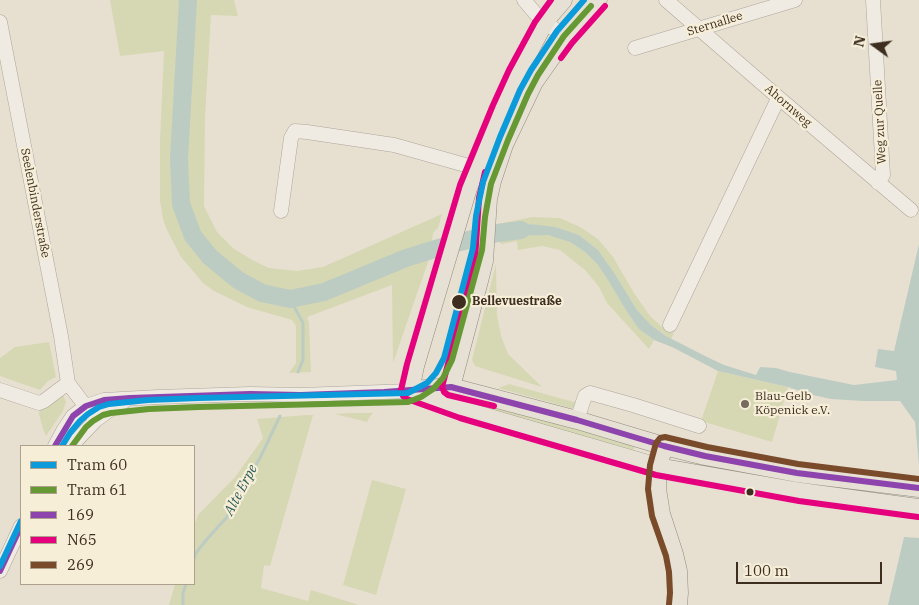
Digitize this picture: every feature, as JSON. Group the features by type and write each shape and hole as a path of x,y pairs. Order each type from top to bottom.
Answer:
{"main road":[{"path":"410,391 415,366 468,188 516,74 545,22 563,0"},
{"path":"438,401 450,387 479,281 484,261 488,199 504,145 534,82 565,38 598,0"},
{"path":"410,391 450,387 705,456 797,473 919,488"},
{"path":"410,391 471,412 658,467 801,492 919,508"},
{"path":"664,446 658,467 657,489 661,514 678,571 678,605"}],"street":[{"path":"524,0 535,13 565,38"},
{"name":"Ahornweg","path":"666,0 911,210"},
{"name":"Sternallee","path":"635,48 795,0"},
{"name":"Weg zur Quelle","path":"872,0 883,175 878,183"},
{"name":"Seelenbinderstraße","path":"0,22 68,383"},
{"path":"670,324 779,98"},
{"path":"281,211 291,138 295,131 394,145 476,168"},
{"path":"0,390 39,403 68,383 96,420"},
{"path":"56,445 73,416 86,406 104,400 250,394 410,391"},
{"path":"577,420 585,396 590,393 699,426"},
{"path":"72,445 96,420 130,398"},
{"path":"0,571 20,528"}],"green space":[{"path":"110,0 234,0 238,16 211,15 205,116 204,206 217,232 234,249 269,268 297,271 323,267 442,214 438,228 433,233 430,256 393,363 392,285 307,317 309,323 311,372 289,373 296,363 296,326 292,320 247,307 214,291 203,283 181,257 167,230 160,201 160,140 164,51 120,56"},
{"path":"532,217 560,218 580,227 598,239 613,257 650,316 661,326 674,333 671,339 651,325 637,310 598,250 579,235 530,224 499,229 498,224"},
{"path":"548,234 570,242 585,252 597,264 639,329 654,340 649,349 607,303 599,287 586,271 560,250 542,246 518,250 517,241 502,244 499,242 499,236"},
{"path":"496,264 497,315 501,336 508,354 542,387 475,366 472,360"},
{"path":"49,342 56,377 48,381 40,390 0,376 0,358 15,347"},
{"name":"Blau-Gelb Köpenick e.V.","path":"718,371 788,387 772,442 701,421"},
{"path":"509,384 577,403 571,408 498,388"},
{"path":"62,393 66,402 63,411 46,436 39,414 40,409"},
{"path":"469,396 636,444 634,450 467,404"},
{"path":"373,413 367,422 335,414"},
{"path":"313,415 270,566 264,565 261,588 308,601 311,590 359,605 169,605 175,585 195,585 195,523 198,515 236,476 263,438 257,419"},
{"path":"372,480 406,489 376,595 343,585"}],"shaded area":[{"path":"530,224 555,227 579,235 598,250 637,310 651,325 666,336 707,357 724,365 756,375 760,367 776,368 854,385 897,380 896,371 875,367 878,349 894,351 919,244 919,465 915,422 900,401 831,399 718,371 672,347 654,340 639,329 597,264 585,252 570,242 548,235 499,236 499,229"},
{"path":"904,537 919,538 919,605 888,605"}],"waterway":[{"path":"188,0 179,159 181,204 193,236 210,257 238,280 262,293 290,299 324,292 406,258 448,245 497,233 521,230"},
{"name":"Alte Erpe","path":"290,299 303,323 303,360 298,372"},
{"name":"Alte Erpe","path":"195,556 207,539 227,517 261,456 280,416"},
{"name":"Alte Erpe","path":"183,605 183,593 186,585"}],"tram line":[{"name":"60","path":"63,445 80,421 99,407 109,404 199,398 408,393 427,383 436,373 444,358 473,248 476,216 483,182 500,137 520,90 531,70 557,31 584,0"},
{"name":"61","path":"73,445 93,421 111,413 199,407 408,402 421,397 433,389 443,378 452,360 482,250 491,184 508,140 538,75 564,36 591,6"},
{"name":"60","path":"0,566 20,523"}],"transit line":[{"name":"N65","path":"551,0 535,22 509,70 460,185 407,364 401,390 403,396 460,418 656,475 799,501 918,517"},
{"name":"N65","path":"561,58 605,6"},
{"name":"N65","path":"485,172 479,198 475,260 442,387 448,395 494,406"},
{"name":"169","path":"56,445 73,416 86,406 104,400 250,394 301,395 384,392 451,387 705,456 797,473 919,488"},
{"name":"269","path":"669,604 669,572 666,556 652,516 648,489 650,465 656,443 660,438 665,437 798,464 919,479"},
{"name":"169","path":"0,571 20,528"}],"place":[{"name":"Bellevuestraße","path":"459,302"},
{"name":"Blau-Gelb Köpenick e.V.","path":"745,404"}]}
